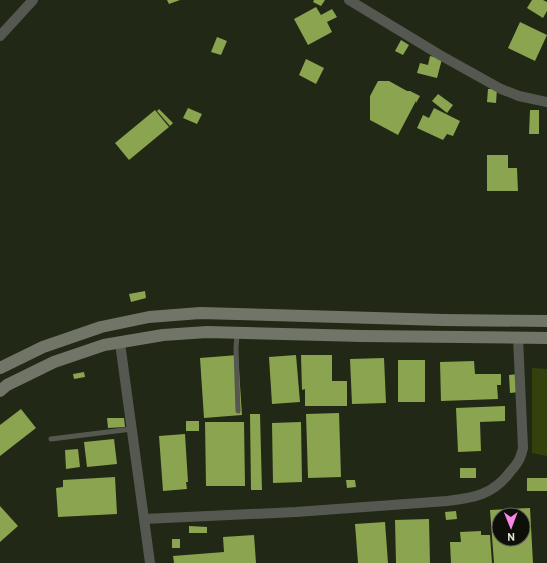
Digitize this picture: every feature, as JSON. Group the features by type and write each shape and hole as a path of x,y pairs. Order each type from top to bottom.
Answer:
{"street":[{"path":"0,36 33,0"},
{"path":"349,0 440,55 501,89 519,96 547,102"},
{"path":"0,368 43,347 101,327 149,317 200,313 443,320 547,321"},
{"path":"0,390 7,385 54,362 104,345 163,335 207,332 362,336 547,338"},
{"path":"144,519 296,512 447,501 468,499 485,493 497,487 521,458 523,448 518,338"},
{"path":"120,343 150,563"}],"lane":[{"path":"237,333 236,349 238,411"},
{"path":"51,439 132,429"}],"green space":[{"path":"532,368 547,369 547,456 532,453"}],"building":[{"path":"167,0 180,0 169,4"},
{"path":"314,0 325,0 321,6 313,2"},
{"path":"532,0 543,0 547,2 547,11 543,18 527,8"},
{"path":"316,7 321,15 332,9 337,17 327,22 332,32 308,45 294,19"},
{"path":"520,22 547,35 535,61 508,48"},
{"path":"217,37 227,41 221,55 211,52"},
{"path":"401,40 409,45 403,55 395,51"},
{"path":"430,56 442,59 437,78 417,73 420,63 428,65"},
{"path":"306,59 324,68 316,84 299,75"},
{"path":"378,81 389,81 420,96 398,135 370,120 370,96"},
{"path":"488,89 497,89 496,103 487,102"},
{"path":"438,94 453,105 447,113 432,101"},
{"path":"188,108 202,114 197,124 183,118"},
{"path":"434,108 460,121 453,136 447,134 443,140 417,128 423,115 429,118"},
{"path":"159,109 173,123 170,126 157,111"},
{"path":"155,110 169,127 129,160 115,143"},
{"path":"530,110 539,110 539,134 529,134"},
{"path":"487,155 508,155 508,168 517,168 518,191 487,191"},
{"path":"145,291 146,298 131,302 129,294"},
{"path":"238,355 242,415 204,418 200,358"},
{"path":"296,355 300,402 272,404 269,357"},
{"path":"301,355 332,355 332,381 347,381 347,406 305,406 305,389 302,390"},
{"path":"384,358 386,403 352,404 350,359"},
{"path":"398,360 425,360 425,402 398,402"},
{"path":"474,361 475,374 501,374 501,385 497,385 498,399 441,401 440,362"},
{"path":"84,372 85,377 74,379 73,374"},
{"path":"518,374 519,392 510,393 509,375"},
{"path":"505,406 505,421 480,422 481,451 458,452 456,408"},
{"path":"21,409 36,428 0,456 0,425"},
{"path":"339,413 341,477 308,478 306,414"},
{"path":"250,414 260,414 262,490 251,490"},
{"path":"107,418 124,418 125,427 108,428"},
{"path":"186,421 199,421 199,431 186,431"},
{"path":"205,422 244,422 245,486 206,486"},
{"path":"301,422 302,482 273,483 272,423"},
{"path":"185,434 188,482 186,482 187,489 163,491 159,436"},
{"path":"114,439 117,464 87,467 84,442"},
{"path":"78,449 80,467 66,469 65,450"},
{"path":"460,468 476,468 476,478 460,478"},
{"path":"115,477 117,514 58,517 56,488 63,487 63,480"},
{"path":"527,478 547,478 547,491 527,491"},
{"path":"346,480 355,480 356,487 347,488"},
{"path":"0,506 18,526 0,542"},
{"path":"456,511 457,519 446,520 445,512"},
{"path":"429,519 430,563 396,563 395,520"},
{"path":"385,522 388,563 358,563 355,524"},
{"path":"189,526 207,527 207,533 189,533"},
{"path":"531,526 533,563 494,563 493,547 531,547"},
{"path":"481,531 481,535 490,535 492,563 451,563 450,542 461,542 460,532"},
{"path":"254,535 256,563 174,563 173,556 224,552 223,537"},
{"path":"172,539 180,539 180,548 172,548"}]}
